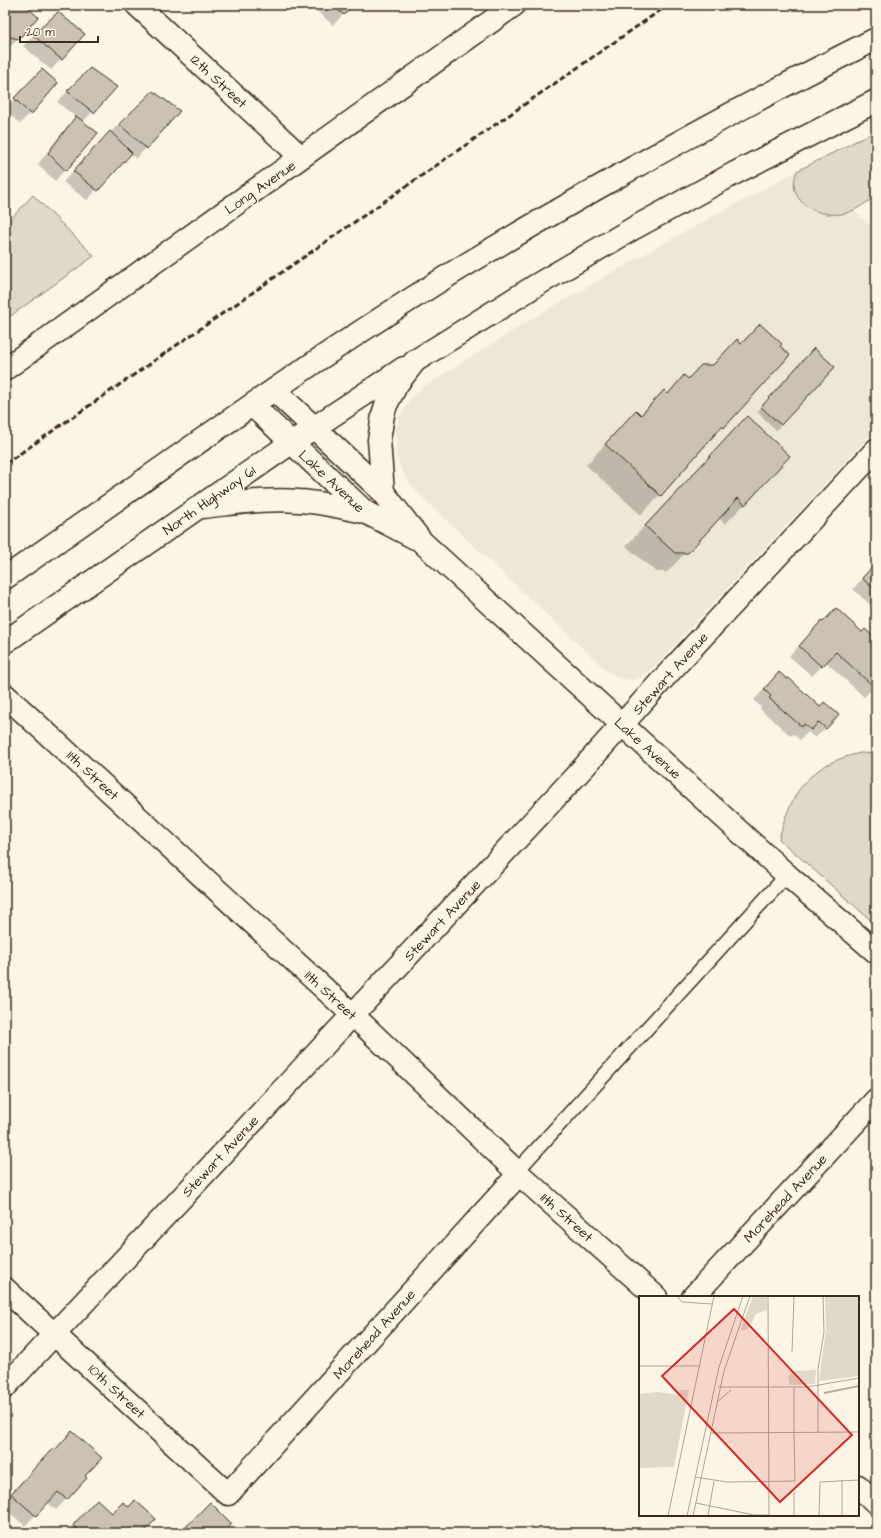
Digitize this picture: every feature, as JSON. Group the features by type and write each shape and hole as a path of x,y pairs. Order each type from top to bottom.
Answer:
{"street":[{"name":"12th Street","path":"137,5 301,158"},
{"name":"Long Avenue","path":"5,369 514,5"},
{"path":"5,578 274,390 430,287 529,226 724,117 876,39"},
{"name":"North Highway 61","path":"5,642 291,443 416,361 535,286 647,221 735,173 876,101"},
{"path":"383,492 379,444 380,425 386,405 397,384 416,361"},
{"name":"Lake Avenue","path":"274,390 383,492 422,542 786,875 876,952"},
{"name":"Lake Avenue","path":"253,406 365,512 422,542"},
{"name":"Stewart Avenue","path":"5,1387 584,767 663,679 876,450"},
{"path":"198,508 284,500 310,502 365,512"},
{"name":"11th Street","path":"5,695 353,1014 518,1173 655,1296"},
{"name":"Morehead Avenue","path":"694,1296 876,1100"},
{"name":"Morehead Avenue","path":"228,1494 518,1173"},
{"name":"10th Street","path":"5,1289 228,1494"},
{"path":"859,1487 876,1503"}],"lane":[{"path":"518,1173 786,875"}],"shaded area":[{"path":"876,131 876,196 854,210 839,214 816,211 803,203 798,197 794,188 794,180 797,171"},
{"path":"806,166 876,231 876,429 652,669 639,678 633,680 621,679 606,670 426,501 412,486 402,471 396,454 396,431 399,417 412,397 422,388 533,318 668,241"},
{"path":"33,195 94,256 5,320 5,225"},
{"path":"861,753 876,754 876,925 779,839 790,807 797,793 805,782 828,764"}],"building":[{"path":"5,5 25,5 38,17 19,39 5,36"},
{"path":"332,5 354,5 344,15"},
{"path":"58,12 85,34 62,60 33,35"},
{"path":"90,68 117,87 94,113 67,91"},
{"path":"42,69 58,83 31,115 14,98"},
{"path":"153,91 180,111 147,149 119,124"},
{"path":"76,116 98,133 66,171 48,153"},
{"path":"110,131 132,153 98,191 73,171"},
{"path":"760,324 782,344 780,346 790,355 724,428 722,426 661,496 605,444 636,410 641,415 664,390 668,394 684,375 688,379 701,365 713,365 737,339 741,344"},
{"path":"814,348 835,367 781,425 761,407"},
{"path":"747,416 790,456 745,505 738,498 688,553 675,553 645,526"},
{"path":"876,563 876,591 862,578"},
{"path":"836,608 862,632 865,629 876,639 875,688 836,652 822,667 799,646 821,621 823,622"},
{"path":"779,672 787,679 789,678 820,707 824,702 839,715 826,729 819,722 811,730 804,724 802,727 769,698 771,696 764,689"},
{"path":"72,1431 102,1458 85,1476 87,1478 67,1500 58,1492 36,1516 11,1494 53,1448 55,1450"},
{"path":"97,1499 112,1513 123,1502 129,1507 135,1500 156,1519 143,1533 81,1533 73,1525"},
{"path":"210,1502 232,1524 223,1533 189,1533 184,1529"}],"railway":[{"path":"5,464 668,5"}]}
